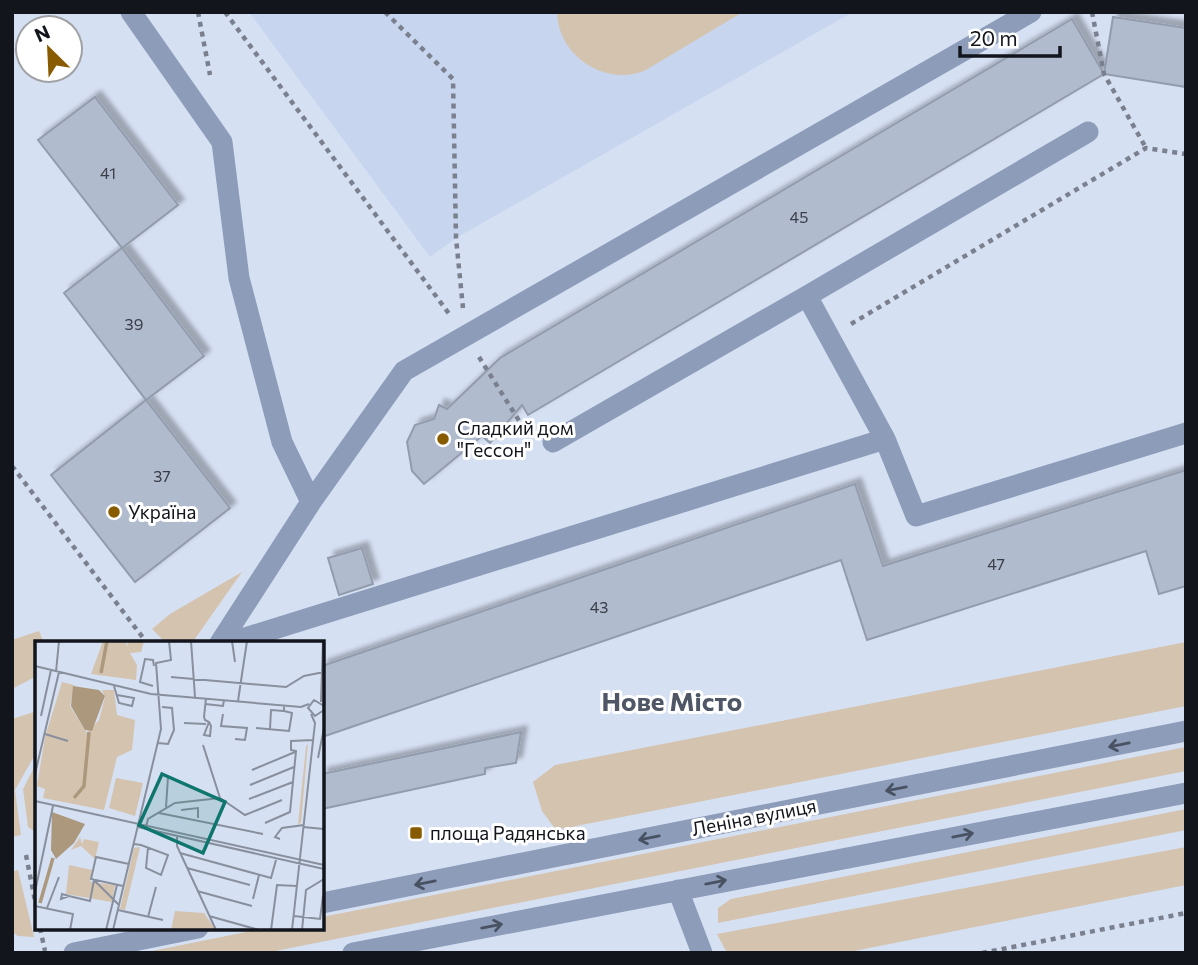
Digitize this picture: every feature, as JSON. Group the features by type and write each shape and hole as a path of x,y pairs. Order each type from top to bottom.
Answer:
{"street":[{"path":"131,12 222,142 239,278 282,442 311,502"},
{"path":"220,641 311,502 404,371 1031,12"},
{"path":"554,442 1088,132"},
{"path":"807,296 885,439 916,516 1186,433"},
{"path":"235,641 885,439"},
{"name":"Леніна вулиця","path":"324,904 1186,732"},
{"path":"353,953 1186,793"},
{"path":"678,890 702,953"},
{"path":"74,953 120,936 178,930"}],"path":[{"path":"225,12 466,335 528,436 554,442"},
{"path":"385,12 453,79 456,238 466,335"},
{"path":"1092,12 1104,74 1146,148"},
{"path":"829,337 1146,148 1186,154"},
{"path":"12,467 145,641"},
{"path":"26,855 35,901"},
{"path":"982,953 1186,914"},
{"path":"40,930 45,953"}],"shaded area":[{"path":"249,12 853,12 456,238 430,257"},
{"path":"557,12 743,12 644,71 629,75 599,71 574,54 559,28"},
{"path":"242,572 193,641 164,641 152,629 170,614"},
{"path":"39,631 43,641 35,641 35,677 12,689 12,640"},
{"path":"1186,642 1186,706 556,830 542,811 533,782 555,765"},
{"path":"35,712 35,755 15,790 21,835 12,837 12,719"},
{"path":"1186,747 1186,771 265,953 142,953 256,930 324,930 324,917"},
{"path":"35,766 35,832 28,827 23,789"},
{"path":"1186,809 1186,830 718,923 718,908 731,899"},
{"path":"1186,847 1186,885 844,953 727,953 717,934"},
{"path":"18,870 34,937 18,936 12,932 12,872"}],"building":[{"path":"1113,17 1186,28 1186,87 1104,74"},
{"path":"1072,19 1104,74 528,415 522,405 490,443 482,436 424,484 412,471 407,442 415,425 434,419 439,405 447,409 500,358"},
{"path":"95,97 178,205 122,248 38,140"},
{"path":"122,248 204,356 146,400 64,293"},
{"path":"146,400 230,508 135,582 51,475"},
{"path":"1186,470 1186,586 1159,594 1146,551 867,640 841,560 324,736 324,665 855,484 883,566"},
{"path":"362,548 373,584 339,595 328,558"},
{"path":"521,732 516,763 485,768 485,774 324,809 324,774"}],"place":[{"name":"Сладкий дом \"Гессон\"","path":"443,439"},
{"name":"Україна","path":"114,512"},
{"name":"площа Радянська","path":"416,833"}],"district":[{"name":"Нове Місто","path":"672,702"}]}
